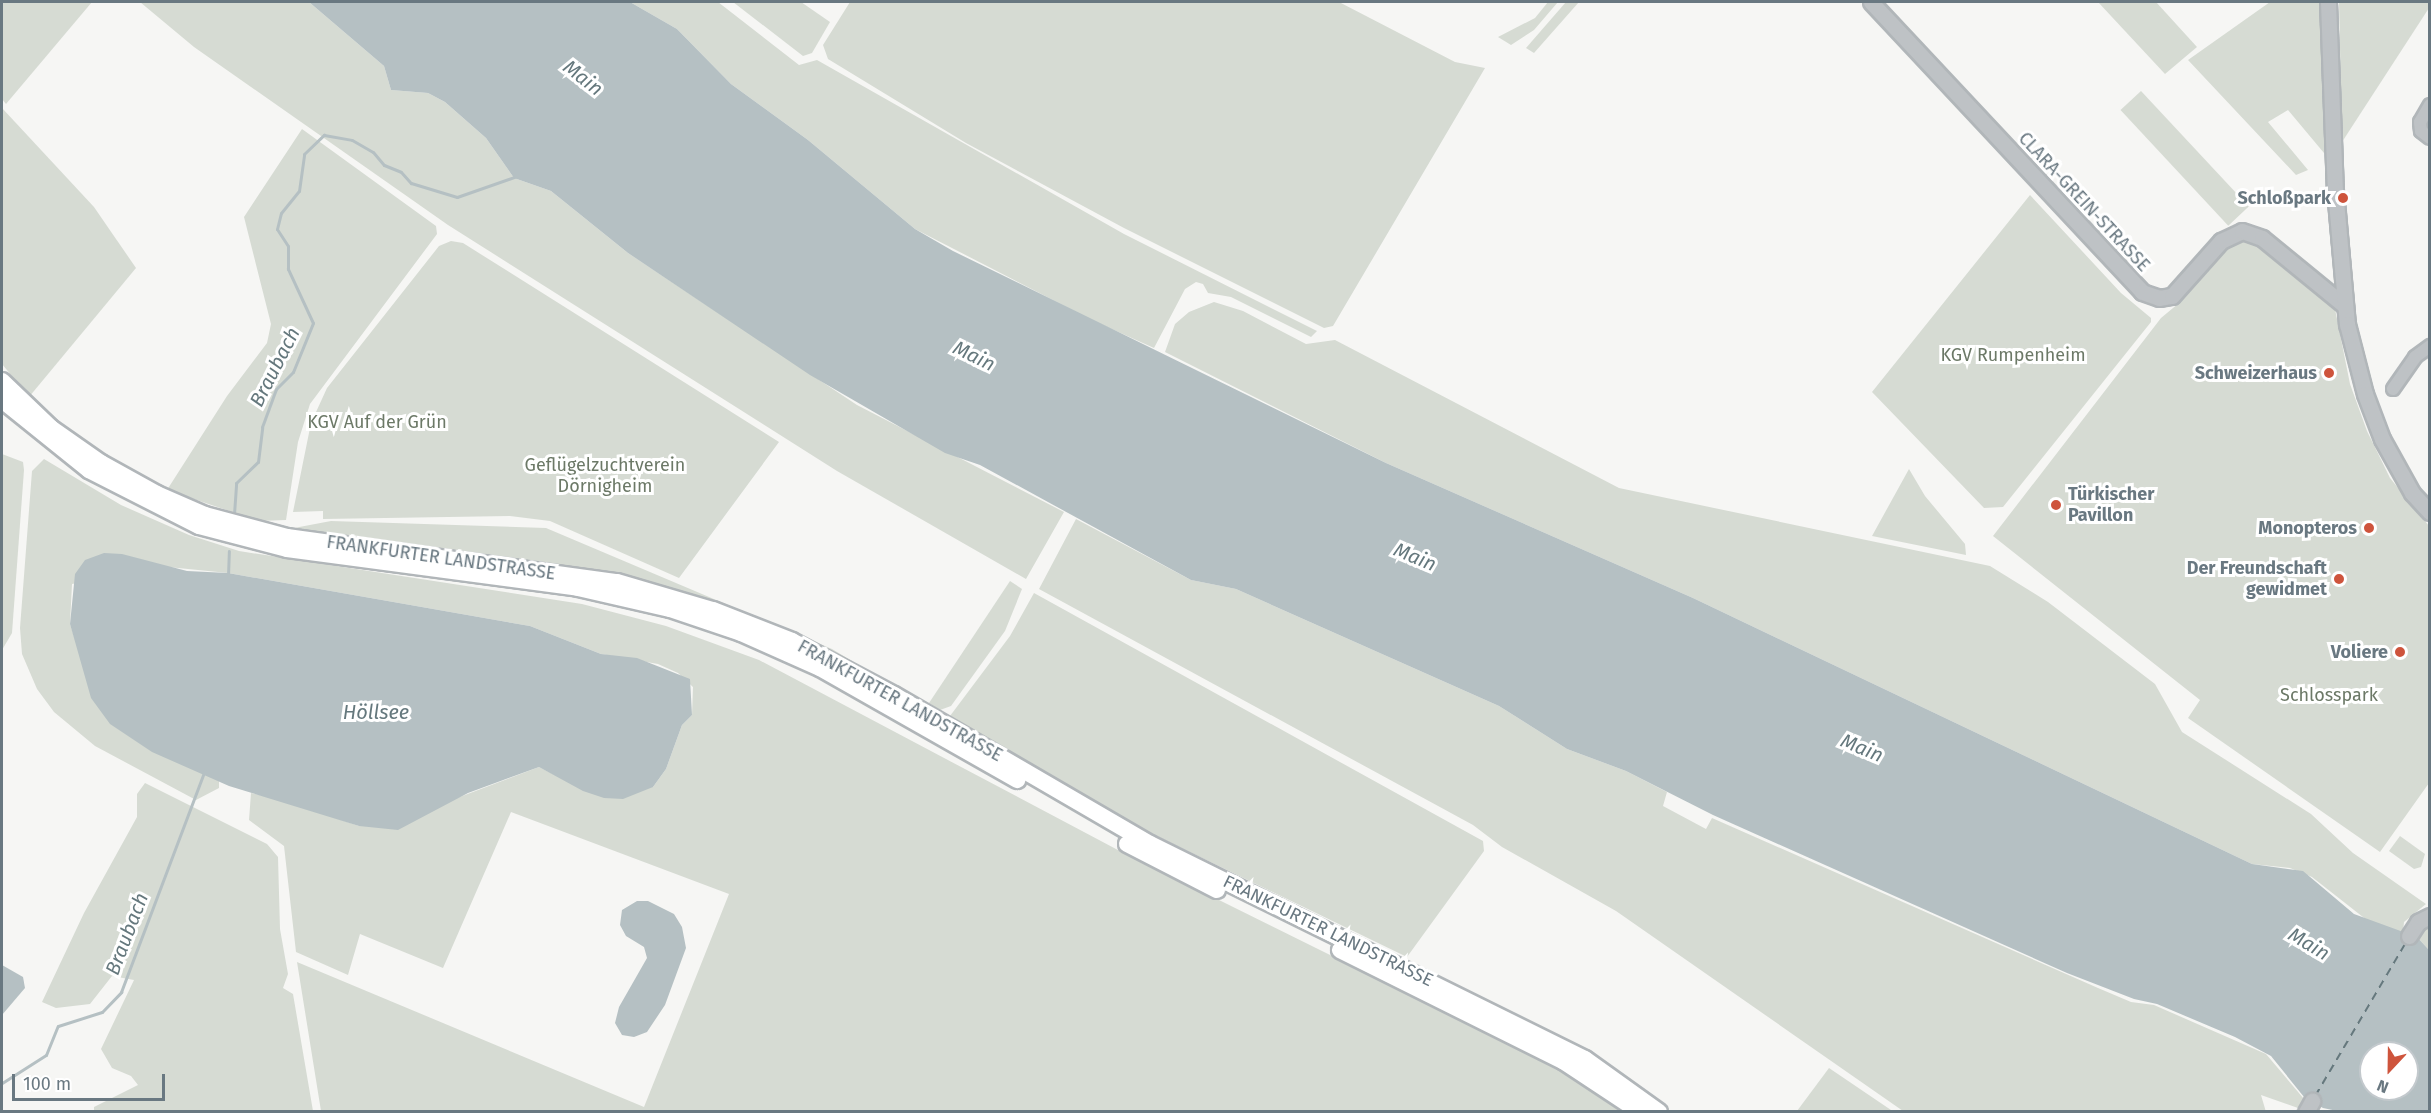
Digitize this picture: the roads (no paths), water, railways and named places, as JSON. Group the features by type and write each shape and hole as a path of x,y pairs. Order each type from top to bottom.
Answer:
{"main road":[{"name":"FRANKFURTER LANDSTRASSE","path":"2,381 51,428 101,463 157,494 205,515 287,537 617,582 735,618 792,641 894,694 1150,844 1576,1054 1659,1112"},
{"name":"FRANKFURTER LANDSTRASSE","path":"2,400 63,453 116,487 170,515 221,534 287,549 615,595 670,609 778,648 874,696 1148,856 1563,1061 1640,1112"}],"street":[{"name":"CLARA-GREIN-STRASSE","path":"1871,2 2142,292 2159,298 2172,296 2221,241 2242,231 2262,238 2345,306"},
{"path":"2328,2 2345,306 2357,369 2374,419 2405,483 2430,512"},
{"path":"2430,105 2420,122 2421,131 2430,138"},
{"path":"2393,389 2427,350"},
{"path":"2409,936 2418,922 2430,916"}],"water":[{"name":"Main","path":"309,2 630,2 677,29 731,84 808,140 915,229 953,251 1386,463 1693,598 2252,864 2303,871 2354,914 2417,937 2429,950 2429,1111 2342,1112 2323,1108 2304,1097 2271,1056 2235,1037 2157,1004 2134,999 2067,973 1713,815 1626,771 1567,749 1499,706 1236,589 1191,580 980,465 945,453 810,375 628,253 551,191 514,178 486,138 445,102 428,93 391,90 384,66"},
{"name":"Höllsee","path":"104,553 122,554 187,571 228,573 530,626 601,654 637,658 690,679 692,715 682,725 666,769 653,787 623,799 604,798 583,791 539,767 468,793 398,830 359,826 229,786 152,752 110,724 91,698 70,624 75,574 85,560"},
{"path":"637,901 648,901 674,914 682,927 686,948 665,1005 647,1032 634,1037 622,1035 615,1023 619,1007 647,958 644,947 626,936 620,925 622,910"},
{"path":"2,965 23,977 25,988 2,1015"}],"waterway":[{"name":"Braubach","path":"234,514 236,483 258,462 262,427 276,389 293,372 313,323 288,269 288,246 277,229 281,213 299,191 304,154 324,135 352,140 373,152 384,165 401,172 411,183 457,197 517,176"},
{"path":"228,576 229,551"},
{"name":"Braubach","path":"2,1083 46,1055 58,1026 102,1012 121,992 205,770"}],"place":[{"name":"Schloßpark","path":"2343,198"},
{"name":"Schweizerhaus","path":"2329,373"},
{"name":"Türkischer Pavillon","path":"2056,505"},
{"name":"Monopteros","path":"2369,528"},
{"name":"Der Freundschaft gewidmet","path":"2339,579"},
{"name":"Voliere","path":"2400,652"}],"park label":[{"name":"KGV Rumpenheim","path":"2013,355"},
{"name":"KGV Auf der Grün","path":"377,422"},
{"name":"Geflügelzuchtverein Dörnigheim","path":"605,476"},
{"name":"Schlosspark","path":"2329,695"}]}
